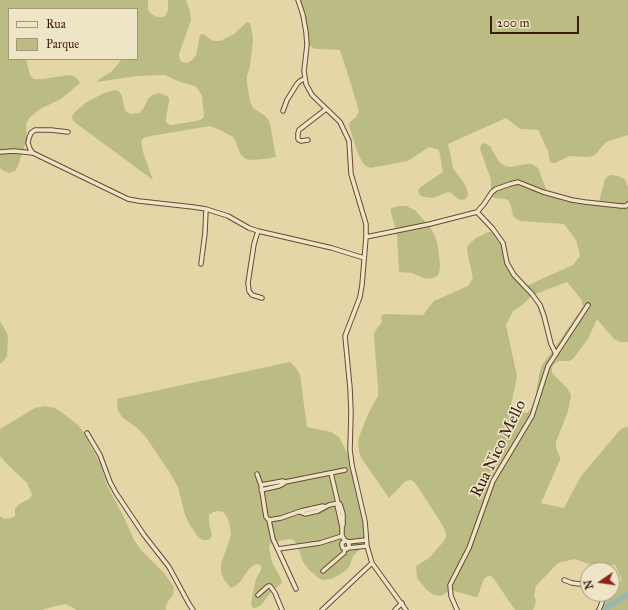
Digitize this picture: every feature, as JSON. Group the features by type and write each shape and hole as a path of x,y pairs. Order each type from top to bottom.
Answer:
{"street":[{"path":"298,0 303,14 307,45 304,79 312,95 340,122 349,142 351,174 366,224 360,297 345,336 350,388 350,450 365,521 367,546 372,563 406,610"},
{"path":"283,111 287,100 297,84 304,79"},
{"path":"308,140 301,141 298,139 299,130 326,109"},
{"path":"33,153 28,143 31,133 35,130 68,132"},
{"path":"0,152 33,153 128,199 206,209 228,216 249,228 258,231 332,248 364,258"},
{"path":"366,237 430,224 477,212 496,189 518,182 543,192 572,200 621,206 626,206 628,204"},
{"path":"201,264 206,209"},
{"path":"477,212 501,239 507,263 514,275 540,305 551,344 556,354"},
{"path":"258,231 254,244 248,283 249,292 252,295 262,298"},
{"name":"Rua Nico Mello","path":"457,610 450,585 469,548 493,481 532,416 548,366 588,304"},
{"path":"87,433 100,455 110,482 116,493 144,535 169,567 189,604 194,610"},
{"path":"261,487 283,481 285,482 345,470"},
{"path":"323,570 344,553 350,545 342,536 343,514 340,504 338,503 331,473"},
{"path":"257,474 261,487 266,517 269,520 272,539 296,589"},
{"path":"269,520 338,503"},
{"path":"278,550 320,543 342,536"},
{"path":"366,540 343,542 342,546 343,548 367,546"},
{"path":"358,541 360,547"},
{"path":"322,610 372,563"},
{"path":"564,580 580,584"},
{"path":"258,594 270,586 275,593 282,610"},
{"path":"395,610 402,603"}],"green space":[{"path":"0,0 148,0 148,10 151,14 157,17 163,17 166,15 168,10 168,0 186,0 190,11 191,20 179,54 180,60 187,63 196,55 200,35 204,34 211,40 220,41 234,34 247,22 250,23 253,40 247,83 250,101 253,108 268,119 276,157 252,160 246,159 240,153 233,137 210,126 151,136 143,138 141,142 153,180 73,121 72,116 85,103 104,93 115,90 119,91 122,96 125,110 128,113 139,113 152,95 159,93 169,98 166,118 166,122 168,124 172,125 196,121 204,117 202,96 198,89 195,86 180,82 165,75 137,76 97,82 112,71 121,60 138,60 138,8 8,8 8,60 26,60 30,75 34,79 70,75 75,77 80,83 61,99 40,109 29,118 26,124 27,139 18,166 15,171 9,173 0,168"},
{"path":"300,0 628,0 628,135 606,142 593,156 570,156 552,163 550,162 548,151 538,130 520,129 506,118 448,144 453,168 467,189 468,194 466,199 458,199 448,192 433,198 423,197 418,191 419,189 443,172 439,150 429,147 408,161 370,168 363,163 358,154 349,125 359,112 340,50 317,49 313,48 309,44"},
{"path":"484,143 490,146 498,160 506,166 511,167 532,164 538,168 549,197 577,203 598,205 605,179 608,176 612,175 623,178 628,187 628,342 620,342 614,339 597,319 588,339 573,359 569,361 559,361 552,367 552,373 567,388 571,397 568,411 556,442 556,448 560,460 541,503 564,508 581,476 619,431 628,427 628,610 594,610 606,602 620,602 620,583 622,580 620,576 620,562 583,562 575,559 558,563 536,586 534,596 536,600 533,610 515,610 491,576 485,578 478,596 476,597 451,590 441,596 434,595 427,590 417,578 416,566 429,558 444,541 446,533 443,526 413,481 406,481 389,498 362,459 359,452 359,437 368,414 378,396 374,336 375,331 382,322 381,316 384,314 423,315 434,301 468,286 473,278 467,248 476,238 488,232 493,231 499,236 515,277 524,287 573,265 580,256 576,240 564,224 520,221 513,215 509,201 492,196 491,180 480,149 481,145","holes":["567,282 581,299 583,306 542,365 535,400 531,409 527,413 522,412 511,405 517,376 506,325 513,311 533,295"]},
{"path":"398,206 406,206 415,210 430,227 435,236 438,247 440,266 437,276 426,279 412,273 399,272 397,234 390,209"},
{"path":"0,321 7,333 8,340 7,356 0,364"},
{"path":"290,362 300,375 307,427 331,432 339,437 353,465 364,510 364,541 361,548 353,556 347,570 331,579 324,580 320,579 309,570 303,562 297,544 293,540 289,539 270,544 269,548 272,562 282,581 281,584 271,592 260,606 253,608 251,605 252,598 256,579 261,570 261,565 254,565 249,569 240,582 231,588 224,580 221,571 221,564 231,535 228,519 223,512 213,512 209,515 212,536 209,540 199,538 185,515 178,487 170,473 145,436 120,414 118,411 117,399"},
{"path":"45,406 55,408 77,424 82,430 101,465 107,485 134,540 141,550 164,573 174,587 173,595 167,603 166,610 77,610 65,604 42,610 0,610 0,516 4,519 15,516 15,509 19,504 29,499 32,495 27,483 0,456 0,429 35,408"}],"waterway":[{"path":"606,610 608,606 628,594"}]}
